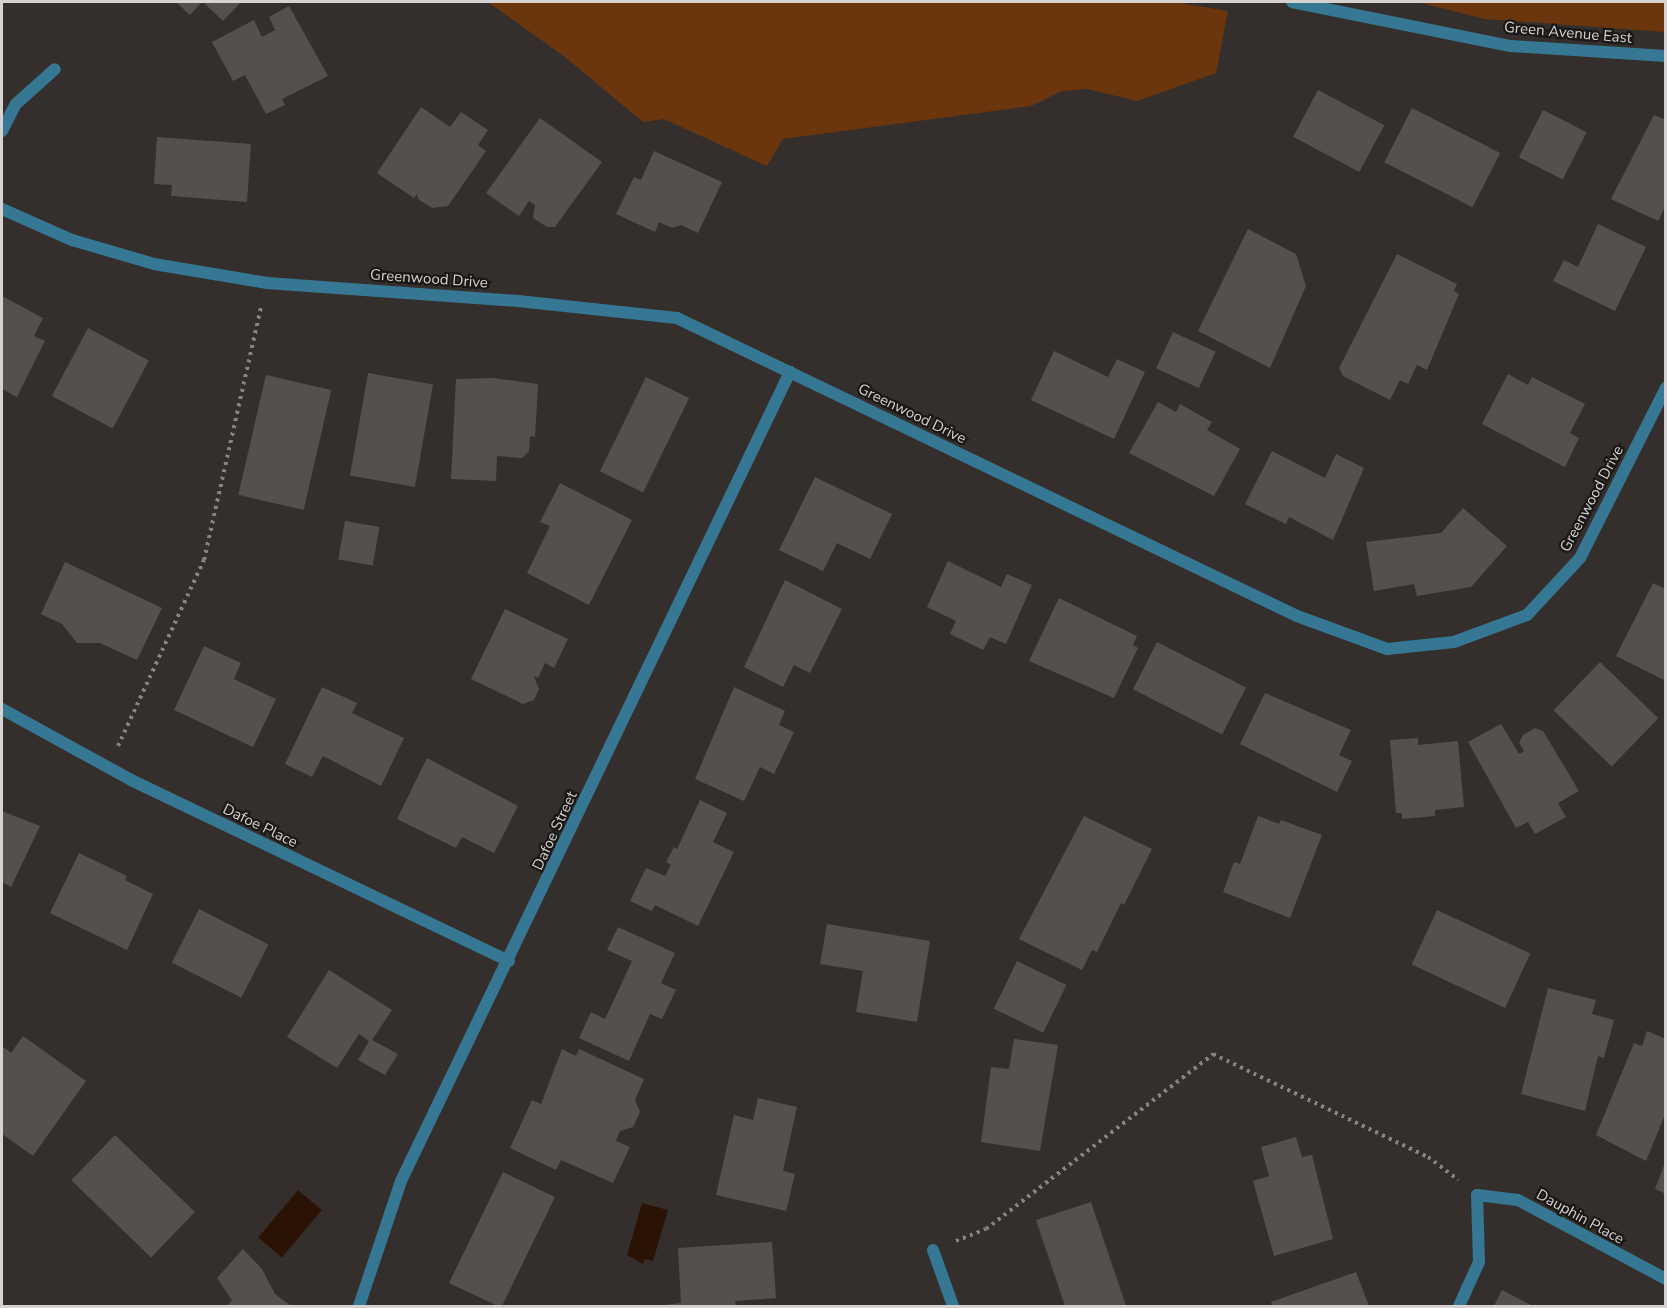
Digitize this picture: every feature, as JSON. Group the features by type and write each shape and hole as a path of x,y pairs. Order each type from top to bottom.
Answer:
{"street":[{"name":"Green Avenue East","path":"1292,2 1511,46 1665,56"},
{"path":"2,131 16,104 56,69"},
{"name":"Greenwood Drive","path":"2,209 72,240 154,264 267,283 519,301 677,318 1297,616 1387,649 1454,642 1527,615 1580,558 1665,388"},
{"name":"Dafoe Street","path":"359,1306 401,1181 509,961 790,372"},
{"name":"Dafoe Place","path":"2,709 108,768 509,961"},
{"path":"1459,1306 1479,1262 1477,1195"},
{"name":"Dauphin Place","path":"1477,1195 1518,1200 1665,1279"},
{"path":"933,1250 953,1306"}],"path":[{"path":"108,768 204,560 267,283"},
{"path":"933,1250 986,1229 1213,1054 1428,1157 1477,1195"}],"shaded area":[{"path":"488,2 1173,2 1228,11 1216,73 1137,101 1087,89 1062,91 1031,106 783,139 767,166 664,119 643,122 565,57"},
{"path":"1417,2 1665,2 1665,32 1485,19"},
{"path":"298,1190 322,1210 282,1257 258,1237"},
{"path":"642,1203 668,1210 653,1261 645,1259 643,1264 627,1255"}],"building":[{"path":"176,2 202,2 190,15"},
{"path":"203,2 241,2 223,21"},
{"path":"289,6 328,76 282,99 285,105 266,114 245,75 233,81 212,42 254,20 262,37 275,30 269,17"},
{"path":"1318,90 1384,125 1359,172 1293,137"},
{"path":"421,107 450,127 461,112 488,130 478,145 486,151 448,206 432,208 418,199 417,194 414,198 377,173"},
{"path":"1412,108 1500,153 1473,207 1384,162"},
{"path":"1543,110 1587,132 1563,179 1519,157"},
{"path":"1654,115 1666,120 1666,205 1658,221 1611,199"},
{"path":"540,118 602,162 555,227 547,227 533,218 535,205 529,201 519,216 486,193"},
{"path":"157,137 251,144 247,202 171,196 172,185 154,184"},
{"path":"654,151 722,182 698,233 681,225 672,228 659,222 655,232 616,214 634,177 641,180"},
{"path":"1598,224 1646,247 1615,311 1553,281 1564,260 1578,267"},
{"path":"1248,229 1296,254 1306,286 1270,368 1198,331"},
{"path":"1397,254 1457,284 1454,291 1459,294 1427,370 1417,365 1408,384 1400,380 1390,400 1343,376 1339,368"},
{"path":"2,296 43,318 34,336 45,341 17,397 2,389"},
{"path":"88,328 149,360 113,428 52,396"},
{"path":"1173,332 1216,352 1199,388 1156,368"},
{"path":"1054,351 1108,377 1117,359 1145,372 1114,439 1031,400"},
{"path":"368,373 433,384 415,487 350,475"},
{"path":"1508,374 1528,385 1532,377 1585,404 1570,433 1579,438 1565,467 1482,424"},
{"path":"266,375 331,390 304,510 238,495"},
{"path":"646,377 689,398 643,492 600,471"},
{"path":"492,378 538,384 535,437 530,436 529,451 522,458 497,456 496,481 451,479 456,379"},
{"path":"1158,402 1176,412 1180,404 1212,422 1207,430 1240,449 1214,496 1129,453"},
{"path":"1272,451 1325,478 1336,454 1364,468 1333,540 1289,517 1286,524 1245,504"},
{"path":"815,477 892,514 870,559 837,543 823,571 779,550"},
{"path":"560,483 632,520 589,605 527,573 550,526 540,522"},
{"path":"1463,508 1507,546 1471,587 1417,596 1414,584 1374,591 1366,542 1441,533"},
{"path":"345,521 379,527 373,565 338,559"},
{"path":"948,561 1001,587 1007,574 1032,585 1006,644 990,637 983,650 950,634 956,621 927,607"},
{"path":"65,562 162,608 137,660 100,643 77,643 62,624 41,614"},
{"path":"785,580 842,609 810,673 794,665 783,687 744,667"},
{"path":"1653,583 1666,589 1666,681 1616,656"},
{"path":"1059,598 1137,636 1133,645 1138,648 1114,698 1029,661"},
{"path":"505,609 568,639 554,668 545,663 538,678 534,676 539,689 534,700 523,704 471,679"},
{"path":"1157,642 1246,687 1222,735 1133,689"},
{"path":"204,646 241,663 234,679 276,699 253,747 174,710"},
{"path":"1600,662 1658,718 1612,766 1553,710"},
{"path":"322,687 357,703 352,713 404,738 381,786 323,756 312,777 285,764"},
{"path":"734,687 785,711 779,725 794,732 774,774 760,767 744,801 695,779"},
{"path":"1265,693 1351,730 1339,755 1352,761 1337,792 1240,744"},
{"path":"1501,724 1519,754 1524,751 1519,743 1523,735 1535,728 1543,731 1579,791 1558,803 1566,817 1535,834 1528,822 1516,828 1468,742"},
{"path":"1418,738 1418,745 1458,741 1464,807 1435,810 1435,816 1402,819 1402,813 1396,813 1390,740"},
{"path":"427,758 518,806 494,853 462,837 456,848 397,819"},
{"path":"700,800 727,813 713,842 734,852 698,926 655,905 652,911 630,901 646,868 665,876 671,865 666,862 674,847 677,849"},
{"path":"2,811 40,826 11,887 2,882"},
{"path":"1084,816 1152,849 1124,905 1121,903 1097,952 1092,950 1082,970 1019,939"},
{"path":"1258,816 1279,824 1281,820 1322,835 1290,918 1223,892 1234,862 1240,864"},
{"path":"79,853 127,876 125,880 153,894 127,950 50,913"},
{"path":"199,909 268,944 241,998 172,962"},
{"path":"1437,910 1530,954 1505,1008 1412,964"},
{"path":"827,924 930,941 917,1022 856,1012 863,971 820,964"},
{"path":"618,927 675,953 661,983 676,990 662,1019 650,1014 629,1061 579,1038 591,1012 605,1019 632,961 607,950"},
{"path":"1017,961 1066,985 1043,1033 994,1009"},
{"path":"329,970 392,1010 372,1040 398,1054 385,1075 358,1060 369,1041 359,1034 337,1068 287,1037"},
{"path":"1548,988 1596,1000 1592,1014 1614,1020 1604,1058 1598,1056 1585,1111 1521,1094"},
{"path":"1647,1031 1666,1039 1666,1112 1646,1161 1596,1135 1634,1043 1642,1046"},
{"path":"23,1036 86,1081 33,1156 2,1134 2,1046 11,1053"},
{"path":"1014,1039 1058,1045 1040,1151 981,1142 991,1067 1009,1069"},
{"path":"562,1049 576,1056 579,1049 644,1079 635,1100 640,1112 633,1127 620,1131 616,1141 630,1147 613,1183 561,1160 556,1170 510,1148 532,1100 541,1104"},
{"path":"758,1098 797,1107 783,1171 795,1174 786,1211 716,1195 734,1115 753,1120"},
{"path":"115,1135 195,1212 151,1257 71,1180"},
{"path":"1296,1137 1302,1157 1312,1155 1333,1239 1274,1256 1253,1181 1269,1176 1261,1147"},
{"path":"1666,1163 1666,1194 1655,1189"},
{"path":"503,1172 555,1197 502,1306 498,1306 449,1283"},
{"path":"1091,1202 1126,1306 1065,1306 1036,1220"},
{"path":"772,1242 776,1298 735,1301 736,1306 655,1306 681,1303 678,1248"},
{"path":"243,1249 262,1269 275,1294 291,1306 227,1306 232,1300 217,1278"},
{"path":"1356,1272 1369,1306 1273,1306 1271,1302"},
{"path":"1502,1290 1531,1305 1531,1306 1494,1306"}]}
